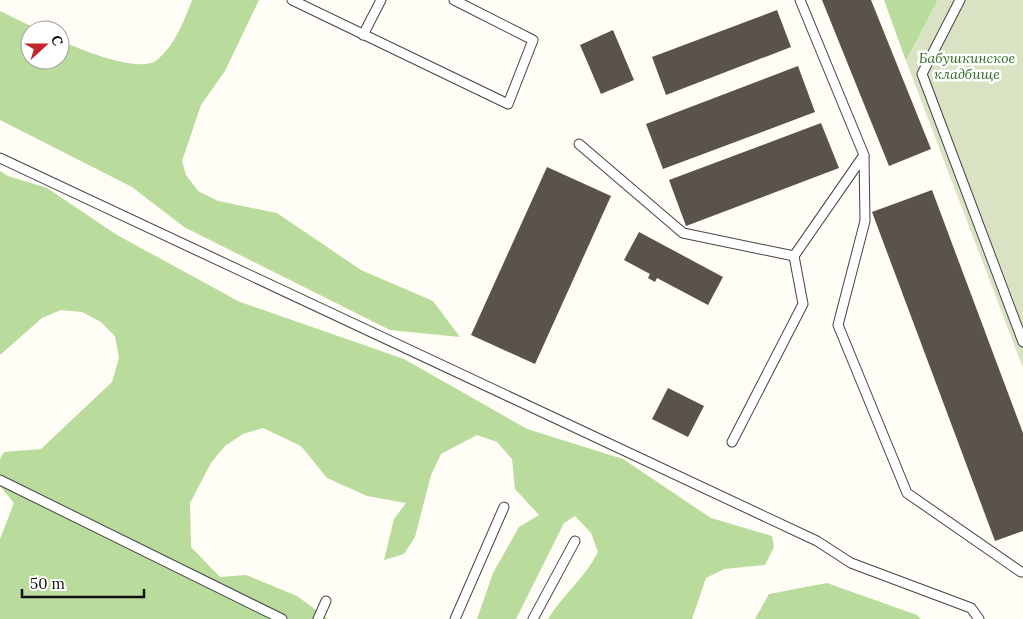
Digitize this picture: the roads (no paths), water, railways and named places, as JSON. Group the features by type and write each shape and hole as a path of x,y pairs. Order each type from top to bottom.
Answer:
{"lane":[{"path":"292,0 508,104 533,40 454,0"},
{"path":"363,35 381,0"},
{"path":"800,0 864,156 865,221 838,325 906,493 1021,572"},
{"path":"960,0 922,74 1023,342"},
{"path":"580,144 683,233 794,256"},
{"path":"732,442 803,304 794,256 864,156"},
{"path":"0,158 817,541 851,563 971,608 979,619"},
{"path":"0,480 282,619"},
{"path":"455,619 504,507"},
{"path":"533,619 575,541"},
{"path":"318,619 326,601"}],"park label":[{"name":"Бабушкинское кладбище","path":"967,66"}]}
